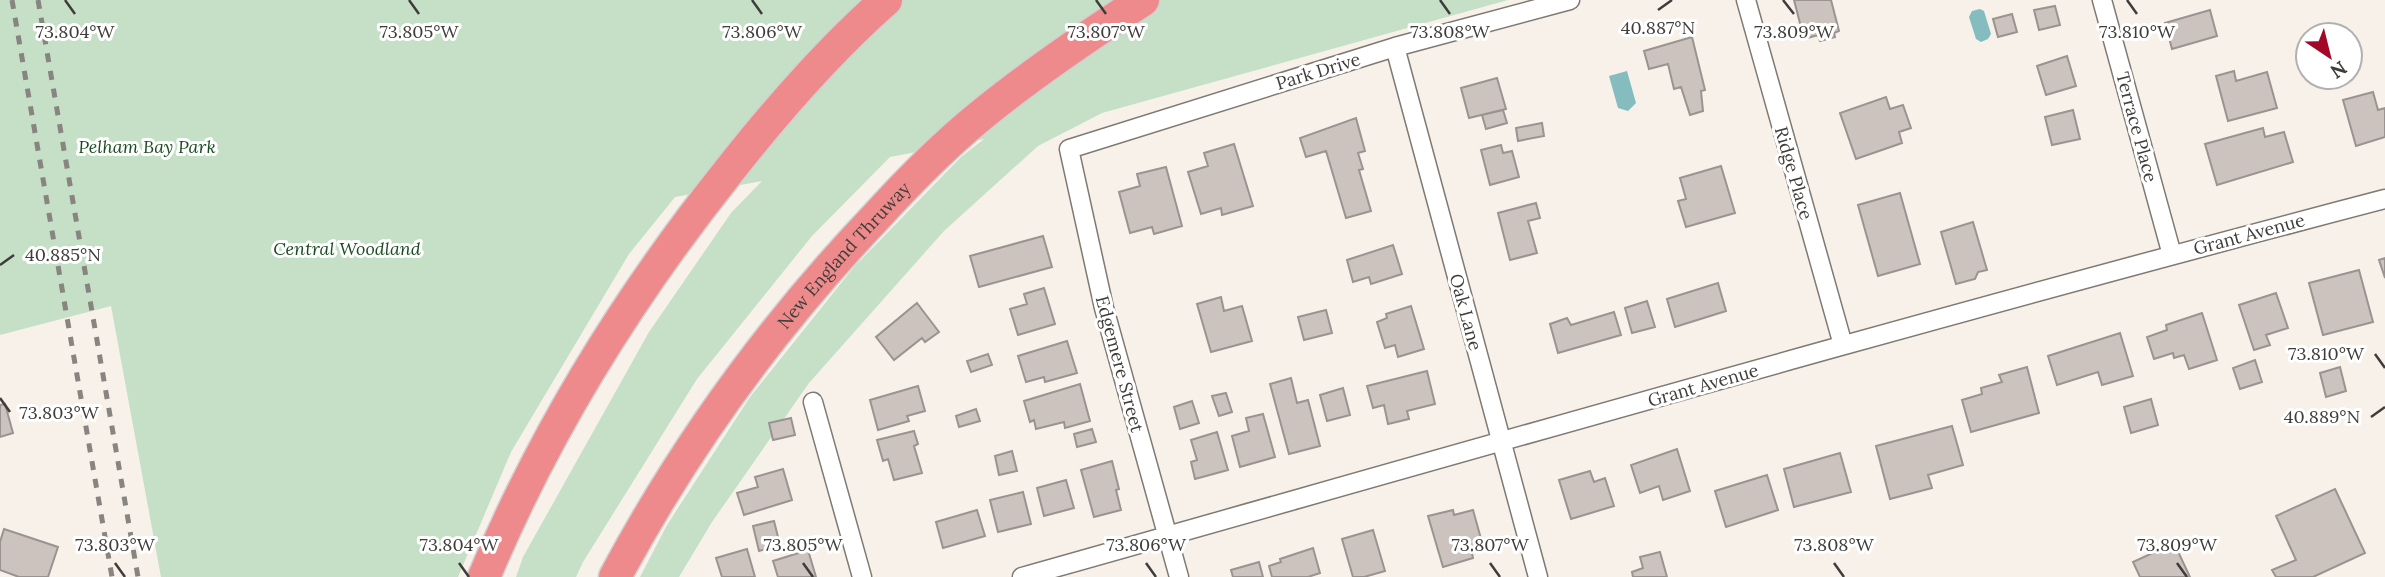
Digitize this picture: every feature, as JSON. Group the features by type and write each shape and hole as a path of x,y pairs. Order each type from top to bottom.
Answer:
{"highway":[{"path":"484,577 517,503 561,418 655,269 694,214 785,103 831,51 886,0"},
{"name":"New England Thruway","path":"615,577 665,491 732,389 790,314 861,232 918,173 978,118 1057,56 1143,0"}],"street":[{"name":"Park Drive","path":"1069,149 1395,47 1570,0"},
{"name":"Ridge Place","path":"1746,0 1843,345"},
{"name":"Terrace Place","path":"2102,0 2172,254"},
{"name":"Oak Lane","path":"1395,47 1538,577"},
{"name":"Edgemere Street","path":"1069,149 1104,308 1179,577"},
{"name":"Grant Avenue","path":"1022,577 1843,345 2172,254 2385,199"},
{"path":"813,402 862,577"}],"green space":[{"path":"0,0 1508,0 1102,113 1038,146 944,231 809,383 712,522 679,577 640,577 667,525 750,397 854,267 961,157 984,139 890,157 812,236 697,379 576,577 516,577 523,557 649,332 731,213 762,181 675,197 629,254 511,452 458,577 161,577 111,306 0,335"}],"water":[{"path":"1972,11 1984,11 1991,34 1981,42 1976,39 1969,17"},
{"path":"1627,71 1636,103 1628,111 1618,108 1609,76"}],"building":[{"path":"1794,0 1831,0 1839,31 1834,33 1835,37 1820,41 1818,35 1804,39"},
{"path":"2055,6 2060,25 2039,30 2034,10"},
{"path":"2210,10 2217,36 2172,49 2165,23"},
{"path":"2012,14 2017,32 1998,37 1993,19"},
{"path":"1692,37 1705,90 1701,91 1703,111 1690,115 1681,87 1674,89 1668,64 1649,69 1644,51"},
{"path":"2067,56 2076,86 2046,95 2037,66"},
{"path":"2234,71 2236,81 2267,72 2277,108 2228,121 2216,76"},
{"path":"1497,78 1506,109 1469,118 1461,88"},
{"path":"2373,92 2378,110 2385,108 2385,137 2356,146 2343,100"},
{"path":"1886,97 1890,109 1903,105 1911,128 1899,132 1902,143 1856,159 1840,113"},
{"path":"1503,110 1507,123 1486,129 1482,115"},
{"path":"2073,110 2080,139 2052,145 2045,117"},
{"path":"1356,118 1365,151 1358,153 1363,169 1359,170 1371,211 1346,218 1326,151 1306,157 1300,138"},
{"path":"1542,123 1544,136 1518,141 1516,128"},
{"path":"2263,128 2265,137 2284,132 2293,162 2217,185 2205,144"},
{"path":"1234,144 1253,206 1222,215 1221,208 1201,214 1188,172 1208,166 1204,153"},
{"path":"1501,145 1503,153 1512,151 1519,177 1490,185 1481,150"},
{"path":"1721,166 1735,213 1686,227 1678,201 1686,199 1680,178"},
{"path":"1166,167 1182,226 1154,234 1152,227 1130,233 1119,192 1140,186 1137,174"},
{"path":"1900,193 1920,264 1878,276 1858,205"},
{"path":"1536,203 1540,218 1528,221 1537,253 1510,260 1498,213"},
{"path":"1973,222 1987,270 1978,272 1975,279 1956,284 1941,232"},
{"path":"1043,236 1052,267 979,287 970,256"},
{"path":"1393,245 1402,274 1371,284 1369,277 1353,282 1347,260"},
{"path":"2385,258 2385,278 2379,260"},
{"path":"2359,270 2373,322 2323,335 2309,283"},
{"path":"1718,283 1726,311 1675,327 1667,299"},
{"path":"1044,288 1055,324 1018,335 1010,309 1027,304 1024,294"},
{"path":"2276,293 2288,328 2266,335 2270,345 2254,350 2239,305"},
{"path":"1221,297 1224,311 1242,306 1252,341 1211,352 1197,304"},
{"path":"1647,301 1655,327 1632,333 1625,308"},
{"path":"917,303 939,332 925,342 922,338 894,360 876,337"},
{"path":"1411,306 1424,349 1398,357 1395,345 1385,348 1377,322 1387,318 1386,314"},
{"path":"1326,310 1332,333 1304,340 1298,317"},
{"path":"1614,312 1621,335 1558,353 1550,324 1567,318 1571,325"},
{"path":"2202,313 2217,360 2189,369 2184,355 2174,358 2173,353 2154,359 2147,337 2167,330 2166,325"},
{"path":"2120,333 2133,376 2102,385 2098,372 2057,385 2048,356"},
{"path":"1067,341 1077,373 1045,382 1044,377 1026,382 1018,356"},
{"path":"988,354 992,365 971,372 967,361"},
{"path":"2255,360 2262,382 2240,389 2233,368"},
{"path":"2027,367 2039,413 1971,432 1962,400 1982,394 1981,388 2002,382 1999,375"},
{"path":"2340,367 2346,391 2326,397 2320,373"},
{"path":"1427,371 1435,404 1407,411 1409,419 1388,424 1384,405 1373,408 1367,386"},
{"path":"1291,378 1297,403 1308,400 1320,446 1289,454 1270,384"},
{"path":"1080,384 1090,421 1065,428 1064,422 1036,429 1034,420 1030,422 1024,401"},
{"path":"918,386 925,411 907,416 909,421 878,430 870,400"},
{"path":"1343,388 1350,415 1327,421 1320,395"},
{"path":"1226,393 1232,412 1219,416 1212,396"},
{"path":"2151,399 2158,425 2131,433 2124,407"},
{"path":"1192,401 1199,423 1180,429 1174,407"},
{"path":"5,404 13,433 0,437 0,405"},
{"path":"976,409 980,421 959,427 956,416"},
{"path":"1263,414 1275,457 1240,467 1232,436 1249,431 1246,418"},
{"path":"791,418 795,435 773,440 769,423"},
{"path":"1952,426 1963,465 1928,475 1932,488 1890,499 1876,446"},
{"path":"1092,429 1096,442 1077,447 1074,434"},
{"path":"914,431 918,444 914,446 922,473 894,480 888,459 883,461 877,440"},
{"path":"1217,432 1228,470 1195,479 1191,462 1197,460 1191,440"},
{"path":"1677,449 1690,491 1663,500 1659,486 1640,493 1631,465"},
{"path":"1012,451 1017,471 999,475 995,456"},
{"path":"1840,453 1851,492 1794,507 1784,469"},
{"path":"1112,461 1121,510 1094,517 1081,470"},
{"path":"783,469 792,500 744,515 737,493 758,487 755,477"},
{"path":"1590,471 1594,482 1605,478 1614,506 1571,519 1559,480"},
{"path":"1767,475 1778,510 1726,527 1715,491"},
{"path":"1066,480 1074,508 1044,516 1037,488"},
{"path":"2335,489 2365,553 2313,577 2276,577 2272,570 2296,560 2276,516"},
{"path":"1023,492 1031,524 998,532 990,500"},
{"path":"977,510 985,536 943,548 936,522"},
{"path":"1453,510 1454,515 1473,510 1483,546 1471,549 1473,558 1443,567 1428,516"},
{"path":"774,521 780,545 759,551 753,526"},
{"path":"4,529 58,547 48,577 19,577 0,570 0,542"},
{"path":"1373,530 1385,571 1353,577 1342,539"},
{"path":"2174,543 2190,577 2140,577 2133,562"},
{"path":"1313,548 1320,573 1308,577 1272,577 1269,566 1281,562 1280,559"},
{"path":"747,549 755,577 722,577 716,558"},
{"path":"808,550 816,577 778,577 773,561"},
{"path":"1660,552 1667,577 1633,577 1632,572 1643,568 1640,557"},
{"path":"1259,562 1263,577 1233,577 1231,570"}],"railway":[{"path":"12,0 112,577"},
{"path":"38,0 138,577"}],"park label":[{"name":"Pelham Bay Park","path":"147,146"},
{"name":"Central Woodland","path":"347,248"}]}
